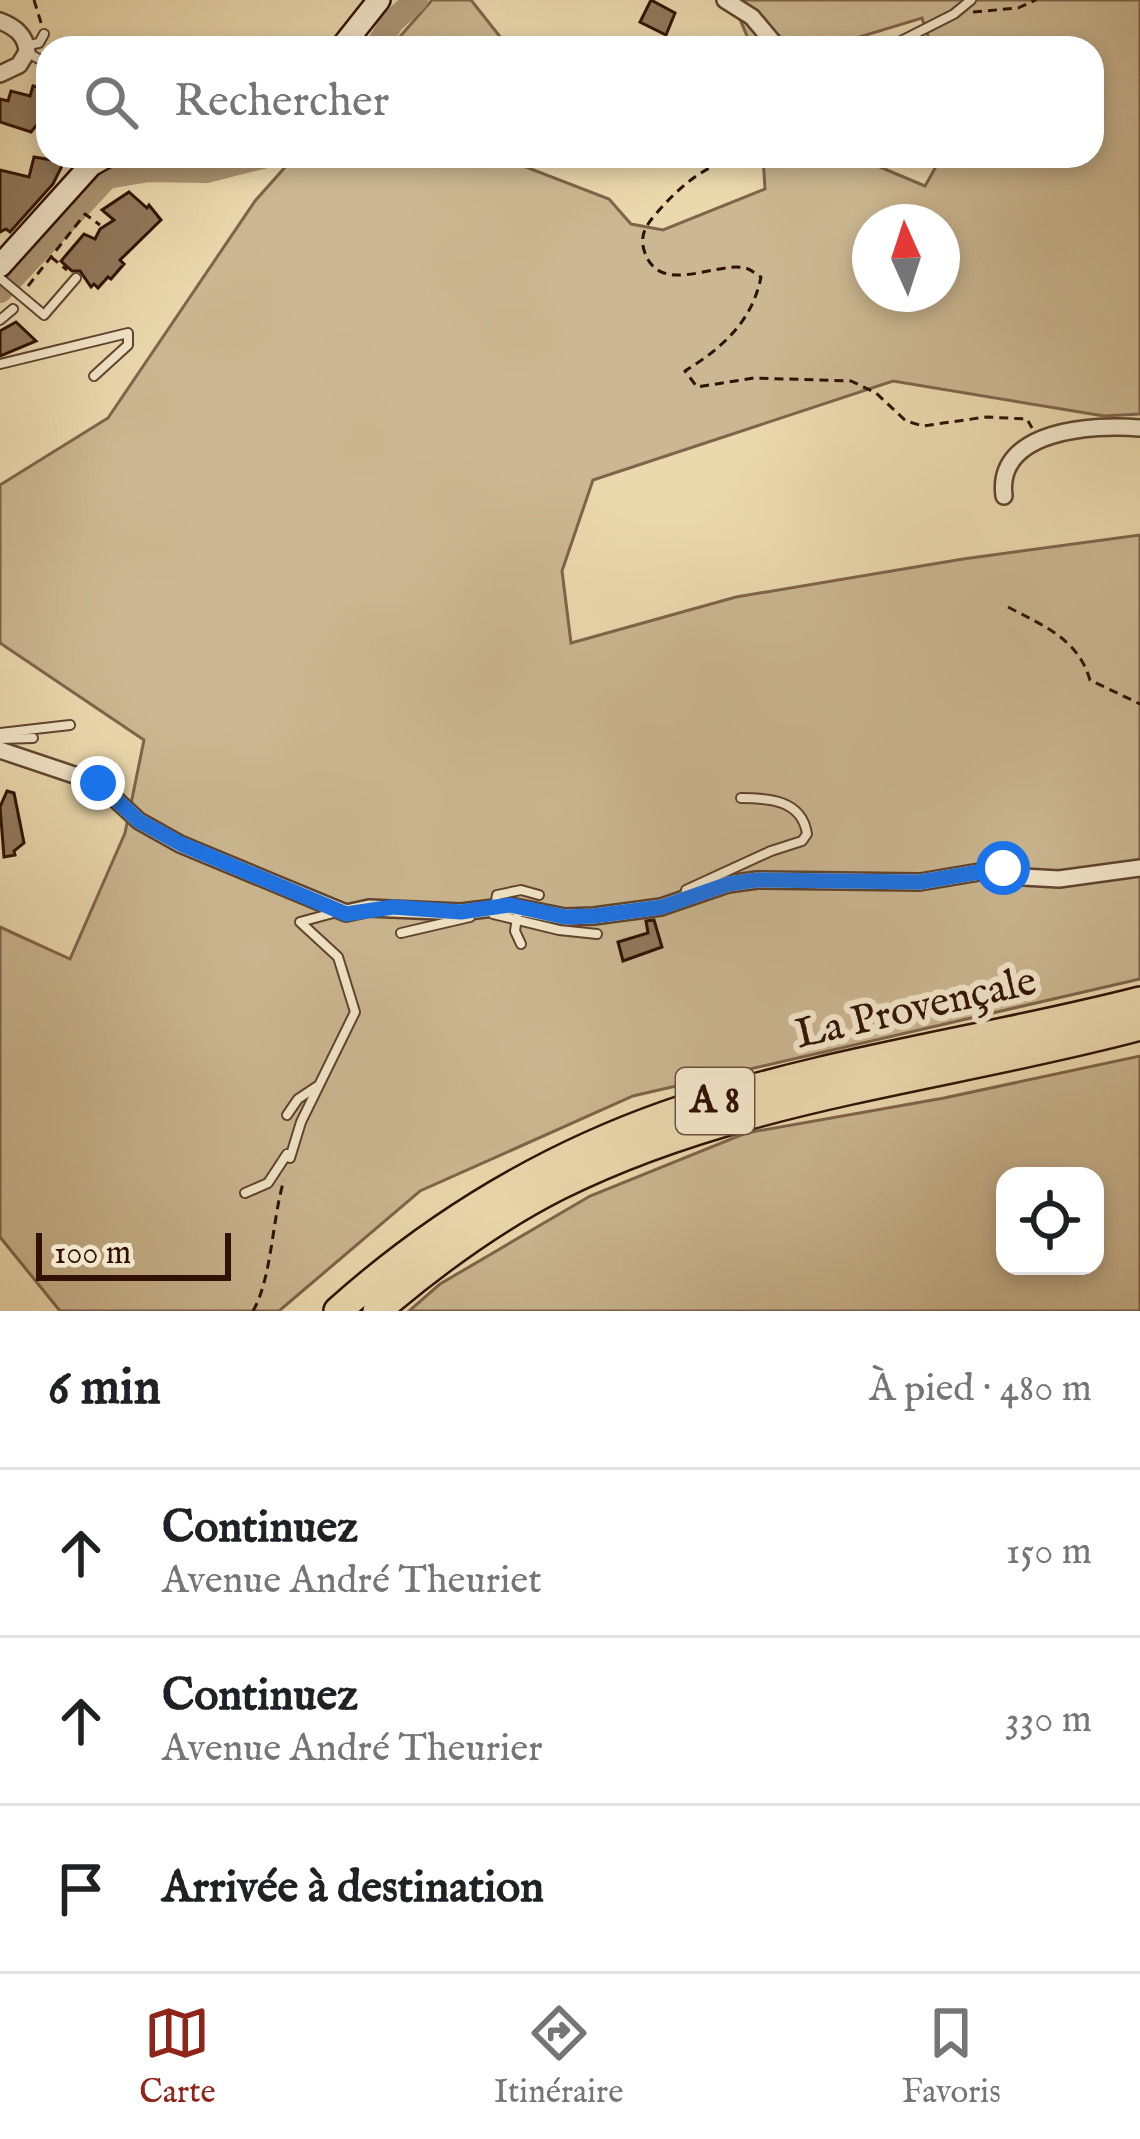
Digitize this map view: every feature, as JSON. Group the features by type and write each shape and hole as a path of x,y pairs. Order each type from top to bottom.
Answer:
{"highway":[{"name":"La Provençale","path":"338,1311 428,1238 489,1198 569,1155 667,1116 746,1091 1140,1001"},
{"name":"La Provençale","path":"377,1311 460,1244 502,1217 558,1186 669,1140 793,1103 1140,1026"}],"main road":[{"path":"350,36 379,0"},
{"path":"0,266 90,168"}],"street":[{"path":"725,0 752,16 768,36"},
{"path":"0,21 14,27 27,49 19,65 0,74"},
{"path":"1004,496 1006,471 1038,440 1091,427 1140,428"},
{"path":"0,750 98,783 139,821 181,844 338,912 487,908 565,917 662,907 757,880 920,882 1003,868 1022,878 1059,879 1140,868"}],"lane":[{"path":"910,36 970,0"},
{"path":"36,44 27,49 36,55"},
{"path":"0,278 44,316 76,278"},
{"path":"0,320 13,310"},
{"path":"0,364 128,333 128,345 94,376"},
{"path":"0,736 70,725"},
{"path":"0,736 34,738"},
{"path":"683,900 686,890 704,880 802,841 807,834 794,808 771,798 741,799"},
{"path":"401,932 467,919 507,891 539,895"},
{"path":"487,908 559,930 598,934"},
{"path":"244,1193 268,1183 280,1170 353,1023 356,1012 338,957 300,922 338,912"},
{"path":"517,917 514,932 521,944"},
{"path":"287,1115 298,1099 318,1086"},
{"path":"290,1158 294,1142"}],"path":[{"path":"34,0 44,34"},
{"path":"953,14 1018,8 1036,0"},
{"path":"707,168 678,188 646,226 642,242 648,261 660,270 694,274 743,267 761,277 756,299 721,349 685,371 697,387 754,378 851,381 876,393 906,421 923,426 986,417 1027,419 1038,440"},
{"path":"21,296 86,214 100,224"},
{"path":"50,256 76,278"},
{"path":"1008,608 1064,639 1083,656 1090,680 1140,704"},
{"path":"253,1311 263,1294 276,1206 290,1158"}],"shaded area":[{"path":"432,0 471,0 500,36 400,36"},
{"path":"732,0 1140,0 1140,414 1104,416 893,381 593,480 562,571 571,643 736,597 1140,535 1140,979 633,1096 420,1191 279,1311 60,1311 0,1237 0,927 70,959 125,833 144,740 0,643 0,485 108,418 255,201 284,168 528,168 609,199 631,224 663,230 765,189 764,168 882,168 925,186 935,168 1104,168 1104,36 928,36 922,18 863,36 747,36"},
{"path":"1140,1056 1140,1311 409,1311 440,1284 590,1196 746,1133 944,1098"}],"building":[{"path":"651,0 675,13 666,35 640,22"},
{"path":"36,87 36,126 31,132 0,122 0,99 8,101 11,91 30,96"},
{"path":"34,157 36,168 61,168 53,184 10,232 0,232 0,170 29,177"},
{"path":"129,192 161,220 120,260 124,264 111,279 91,287 80,271 72,271 61,261 84,234 95,239 114,220 102,210"},
{"path":"16,322 36,341 0,356 0,331"},
{"path":"7,791 14,793 24,843 15,855 4,857 0,807"},
{"path":"654,920 662,947 623,961 618,942 648,933 646,921"}],"waterway":[{"path":"383,36 416,0"},
{"path":"0,291 107,177 218,168"}],"route":[{"path":"98,783 139,821 181,844 346,914 369,908 461,912 510,905 565,917 594,916 662,907 728,884 757,880 920,882 1003,868"}]}
